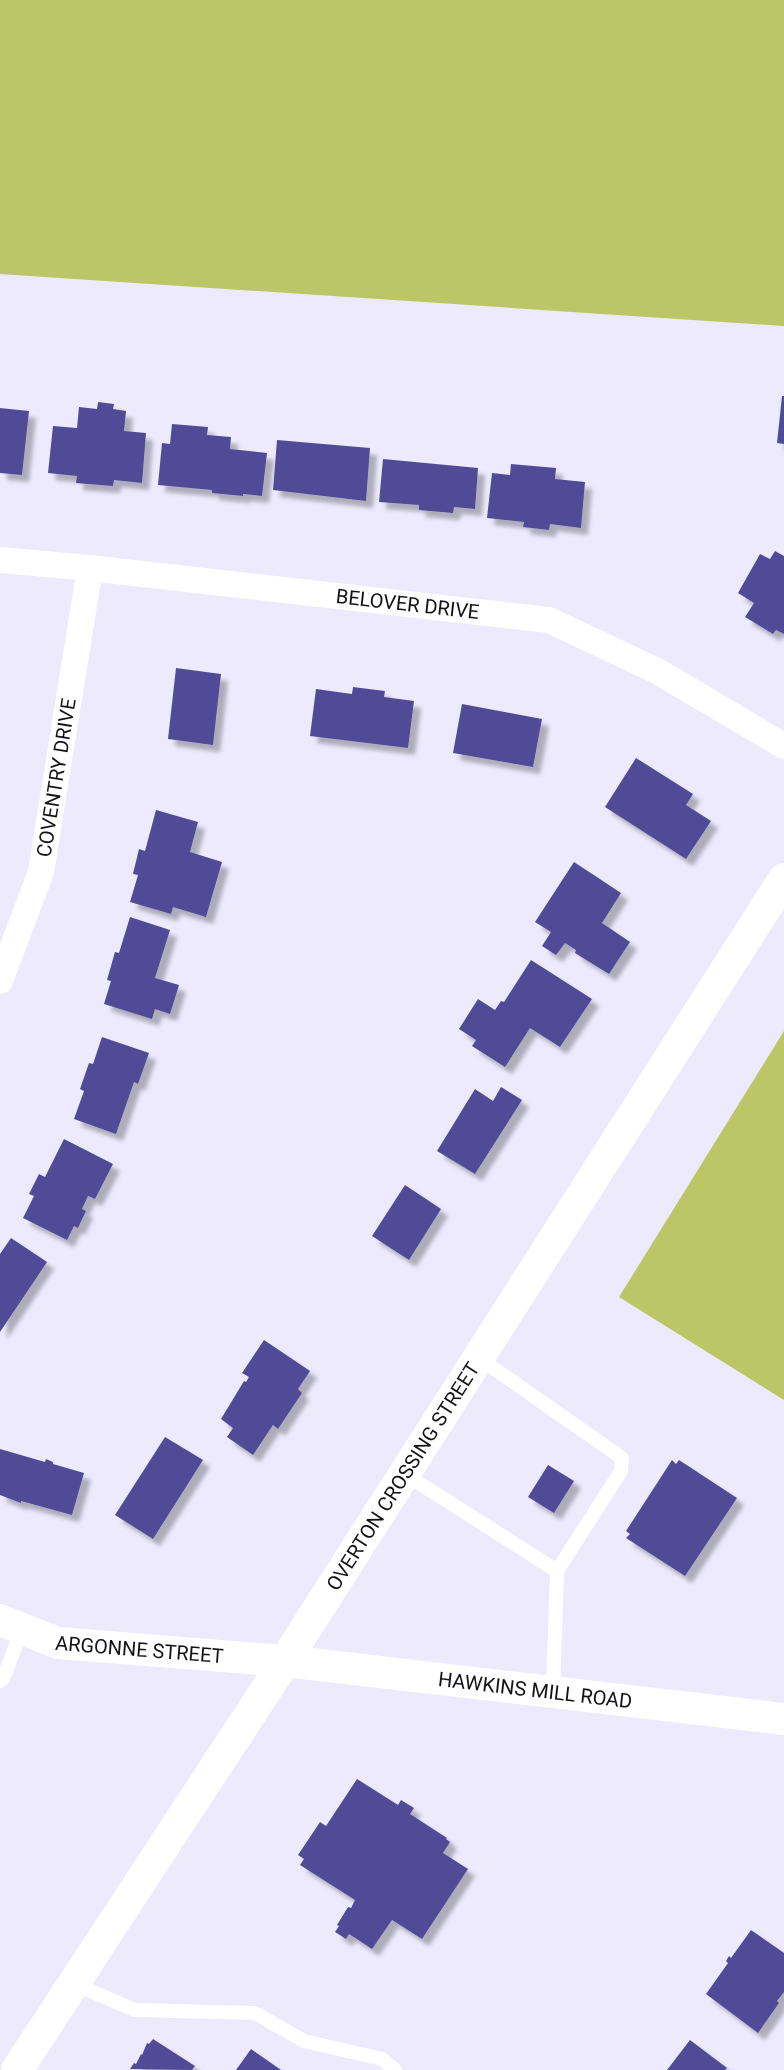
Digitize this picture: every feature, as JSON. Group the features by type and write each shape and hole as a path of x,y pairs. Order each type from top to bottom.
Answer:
{"street":[{"name":"BELOVER DRIVE","path":"0,560 549,620 657,671 784,746"},
{"name":"COVENTRY DRIVE","path":"0,981 41,872 90,568"},
{"name":"OVERTON CROSSING STREET","path":"17,2070 285,1661 784,879"},
{"name":"ARGONNE STREET","path":"11,1625 58,1643 285,1661"},
{"name":"HAWKINS MILL ROAD","path":"285,1661 784,1719"}],"lane":[{"path":"479,1357 622,1458 621,1471 557,1571 553,1692"},
{"path":"405,1474 557,1571"},
{"path":"0,1681 3,1679 11,1625"},
{"path":"73,1984 135,2010 255,2013 304,2041 382,2059 395,2070"}],"green space":[{"path":"0,0 784,0 784,326 0,274"},
{"path":"784,1031 784,1400 619,1297"}],"building":[{"path":"784,396 784,444 777,443"},
{"path":"98,402 114,404 113,409 126,411 124,431 146,433 142,483 114,480 113,486 76,483 77,476 48,473 53,426 77,428 79,407 97,409"},
{"path":"0,408 29,411 22,475 0,473"},
{"path":"172,424 208,427 207,435 231,437 230,449 267,453 262,496 158,485 162,443 170,444"},
{"path":"277,440 370,448 366,501 273,490"},
{"path":"383,459 478,468 475,509 454,507 453,513 419,510 419,505 379,502"},
{"path":"511,464 556,468 555,479 585,482 581,528 550,524 549,530 523,527 524,522 487,518 492,473 510,475"},
{"path":"775,551 784,556 784,634 776,630 773,634 745,617 754,603 738,593 760,554 770,559"},
{"path":"176,668 221,674 213,745 168,739"},
{"path":"353,687 385,691 384,697 414,701 408,748 310,736 316,689 352,694"},
{"path":"462,704 542,719 533,767 453,753"},
{"path":"636,758 693,794 686,805 711,821 686,859 605,807"},
{"path":"156,810 198,822 190,852 222,862 206,917 173,907 171,914 130,902 138,875 133,874 139,849 145,851"},
{"path":"574,862 621,893 602,923 630,942 609,974 575,953 576,950 565,943 556,955 542,946 551,932 535,922"},
{"path":"130,917 170,930 155,978 179,985 170,1014 155,1009 152,1019 104,1004 115,952 119,953"},
{"path":"531,960 592,999 560,1047 530,1028 505,1067 472,1046 476,1040 459,1029 478,999 495,1010 501,1001 504,1002"},
{"path":"102,1037 149,1053 138,1084 134,1082 116,1134 74,1119 84,1091 80,1089"},
{"path":"501,1087 522,1100 475,1174 437,1151 475,1089 493,1101"},
{"path":"64,1139 113,1164 95,1199 88,1196 82,1209 86,1211 78,1228 74,1226 67,1240 23,1218 34,1196 29,1194 39,1174 45,1177"},
{"path":"405,1185 441,1209 409,1260 372,1236"},
{"path":"11,1238 47,1262 0,1332 0,1254"},
{"path":"264,1340 310,1371 298,1389 302,1393 278,1429 273,1425 253,1455 227,1437 233,1428 221,1419 249,1377 242,1373"},
{"path":"165,1437 203,1460 153,1539 115,1515"},
{"path":"0,1449 45,1462 46,1459 84,1473 72,1515 0,1495"},
{"path":"672,1460 676,1464 679,1460 737,1498 685,1576 626,1538 630,1534 626,1531"},
{"path":"548,1465 574,1481 554,1513 528,1497"},
{"path":"357,1779 398,1805 401,1800 414,1808 410,1814 450,1842 443,1853 468,1869 422,1939 392,1920 372,1949 349,1934 346,1939 335,1932 355,1900 300,1865 304,1859 298,1855 320,1822 326,1826"},
{"path":"751,1930 784,1953 784,1992 758,2033 706,1994 728,1963 729,1956 731,1958"},
{"path":"153,2039 195,2066 192,2070 130,2069"},
{"path":"690,2040 727,2068 667,2070"},
{"path":"251,2049 281,2070 236,2070"}]}
